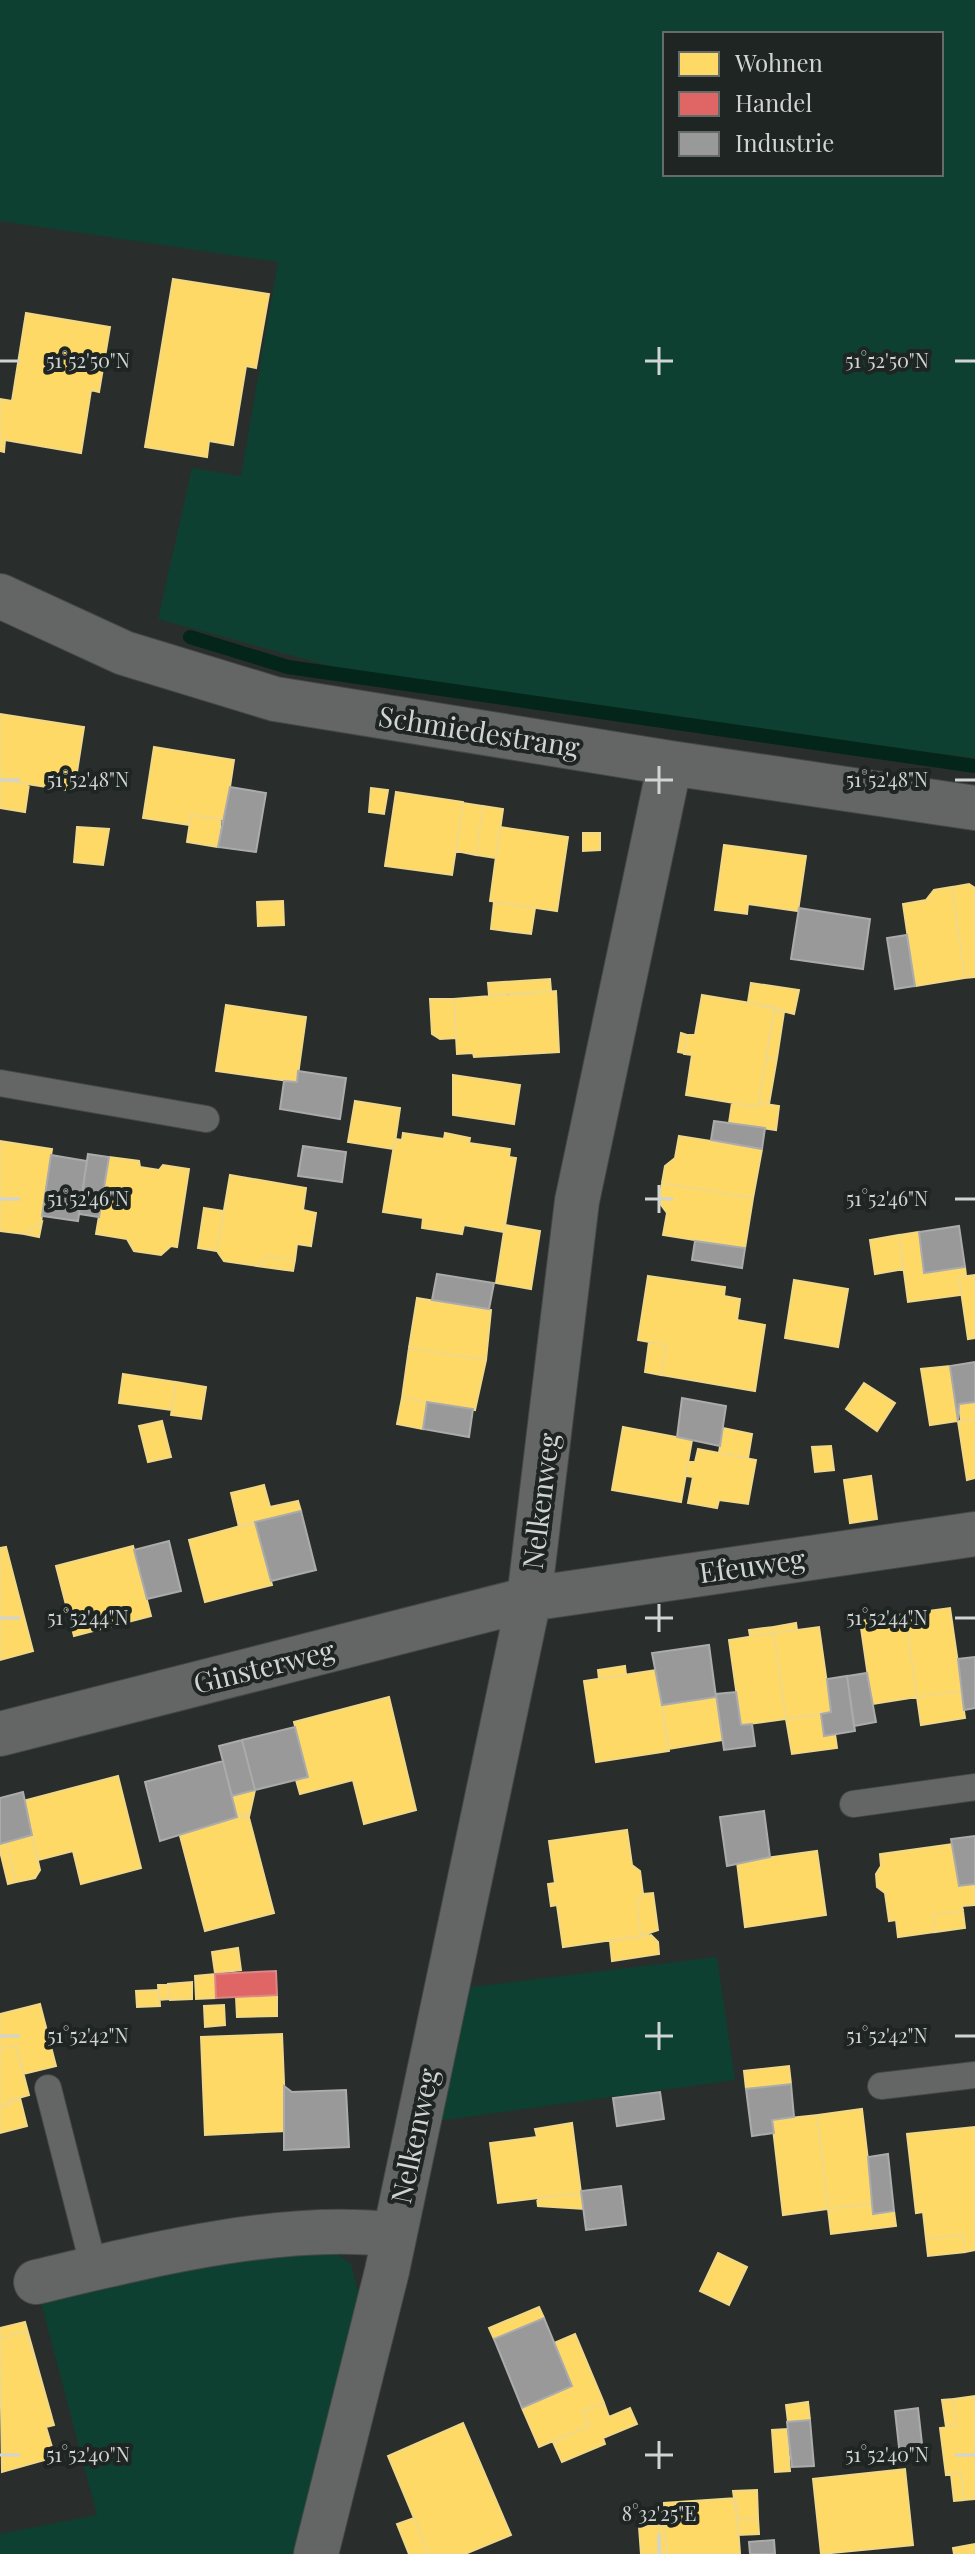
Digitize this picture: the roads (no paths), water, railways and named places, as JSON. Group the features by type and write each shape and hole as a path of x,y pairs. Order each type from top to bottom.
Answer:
{"street":[{"name":"Schmiedestrang","path":"0,596 124,653 275,699 670,763 975,808"},
{"name":"Nelkenweg","path":"316,2554 394,2235 529,1599 577,1201 670,763"},
{"name":"Efeuweg","path":"529,1599 975,1534"},
{"name":"Ginsterweg","path":"0,1734 529,1599"},
{"name":"Nelkenweg","path":"36,2282 234,2242 358,2230 394,2235"}],"lane":[{"path":"0,1083 206,1119"},
{"path":"853,1804 975,1787"},
{"path":"881,2086 975,2075"},
{"path":"48,2088 94,2268"}],"waterway":[{"path":"190,637 288,667 975,766"}]}
